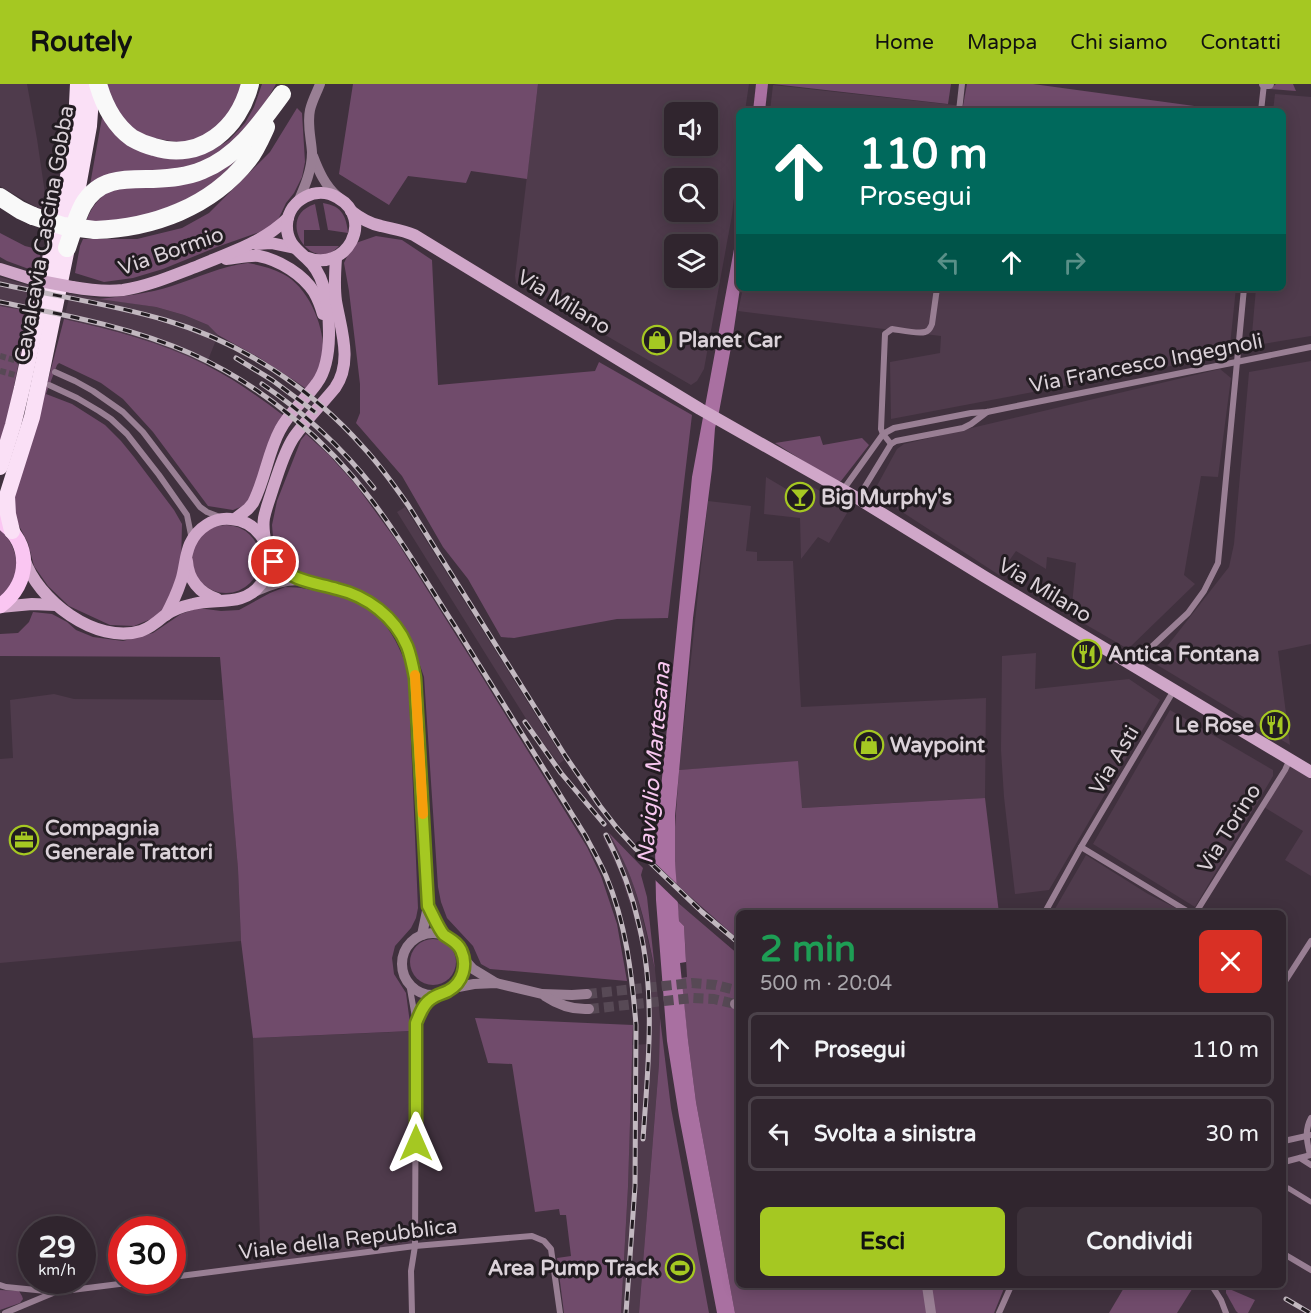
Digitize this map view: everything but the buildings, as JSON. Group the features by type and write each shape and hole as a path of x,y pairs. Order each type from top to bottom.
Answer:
{"highway":[{"name":"Cavalcavia Cascina Gobba","path":"0,467 19,404 72,158 78,84"},
{"name":"Cavalcavia Cascina Gobba","path":"6,526 7,496 35,405 67,248 89,126 92,84"},
{"path":"98,84 111,116 129,136 157,148 176,150 202,146 224,132 240,111 250,84"},
{"path":"67,248 82,207 98,189 118,180 176,177 209,168 228,156 249,137 284,89"},
{"path":"0,197 33,216 77,229 126,228 176,214 216,190 248,160 284,89"}],"main road":[{"path":"165,615 180,584 192,540 207,524 229,519 248,509 255,499 282,426 321,377 327,362 328,314 323,284 316,270 295,248 288,234 288,218 293,207 306,196 319,193 337,197 351,211 355,221 352,242"},
{"name":"Via Milano","path":"351,211 362,219 414,235 700,409 858,498 1311,772"},
{"name":"Via Bormio","path":"0,269 36,280 72,287 103,291 126,289 159,280 249,245 279,228 288,218"},
{"path":"305,257 322,261 336,258 366,230 381,226"},
{"name":"Via Bormio","path":"249,245 271,243 295,248"},
{"path":"210,261 257,256 281,264 305,282 314,292 325,321 328,340"},
{"path":"6,526 20,543 29,573 39,587 56,605 104,632 116,634 143,630 165,615 195,603 239,599 252,593 266,577 268,550 264,532 265,513 288,447 339,381 343,369 344,349 336,299 336,258"},
{"path":"229,519 253,527 260,533 268,550"},
{"path":"0,607 19,585 24,557"},
{"path":"187,557 189,572 196,586 208,596 223,600"},
{"path":"0,607 32,604 56,605"}],"street":[{"path":"320,84 309,116 312,154 327,187 337,197"},
{"path":"959,108 962,84"},
{"path":"1261,108 1264,84 1269,84"},
{"path":"298,202 307,181 312,154"},
{"path":"858,498 891,444 881,429 885,334 892,329 925,332 930,329 937,291"},
{"path":"1131,665 1188,613 1204,591 1218,563 1244,291"},
{"name":"Via Francesco Ingegnoli","path":"883,434 894,428 987,412 1311,347"},
{"path":"55,372 93,391 123,412 143,432 200,507 207,512 229,519"},
{"path":"49,386 99,411 127,434 187,515 192,540"},
{"name":"Via Francesco Ingegnoli","path":"891,444 896,441 963,428 987,412"},
{"path":"843,491 883,434"},
{"path":"268,550 284,571 299,580 347,591 368,602 388,617 406,644 415,678 428,906 422,935"},
{"path":"252,593 266,586 299,580"},
{"name":"Via Asti","path":"1046,910 1174,690"},
{"name":"Via Torino","path":"1197,910 1290,759"},
{"path":"1081,847 1187,910"},
{"path":"428,906 443,934"},
{"path":"412,1313 412,1267 415,1246 416,1023 409,983 403,969 403,958 409,944 422,935 443,934 459,946 464,959 473,969 496,983"},
{"path":"1286,980 1311,941"},
{"path":"453,988 462,976 464,959"},
{"path":"409,983 422,993 438,995"},
{"path":"416,1023 426,1002 453,988 474,984 496,983 542,994 587,994"},
{"path":"542,994 560,1004 578,1009 589,1009"},
{"path":"1286,1162 1311,1155 1306,1128 1311,1118"},
{"path":"1286,1141 1309,1135"},
{"path":"1300,1158 1311,1165"},
{"path":"1288,1188 1311,1202"},
{"name":"Viale della Repubblica","path":"186,1275 415,1246 528,1236 541,1239 551,1250 560,1313"},
{"path":"1286,1255 1311,1270"},
{"path":"2,1287 18,1289"},
{"path":"927,1288 931,1313"},
{"path":"999,1313 1010,1288"},
{"path":"1213,1288 1226,1313"},
{"path":"22,1306 23,1294"},
{"path":"0,1312 7,1312 51,1294"}],"shaded area":[{"path":"0,84 27,84 48,214 0,186"},
{"path":"106,84 247,84 231,119 189,144 141,136 119,116"},
{"path":"262,84 276,84 249,132 208,163 90,185 103,112 179,155 213,150 229,140 245,123 254,107"},
{"path":"353,84 538,84 527,179 471,171 466,183 408,176 389,205 339,174"},
{"path":"538,84 749,84 745,108 736,108 736,181 732,215 704,369 697,381 691,385 516,283"},
{"path":"756,84 768,84 765,108 753,108"},
{"path":"773,84 951,84 948,104"},
{"path":"967,84 1033,84 1209,108 963,108"},
{"path":"1276,84 1293,84 1296,91 1270,89"},
{"path":"773,85 963,106 963,108 770,108"},
{"path":"1275,94 1311,97 1311,336 1263,344 1252,334 1256,291 1286,291 1286,108 1273,108"},
{"path":"297,108 302,113 305,162 302,177 277,222 268,229 133,278 104,282 75,273 83,239 137,239 182,228 209,213 270,152"},
{"path":"241,155 210,185 168,207 133,219 116,222 86,222 98,200 118,185"},
{"path":"323,203 339,209 346,222 348,233 328,230"},
{"path":"315,204 320,230 304,230 304,244 297,231 297,220 303,211"},
{"path":"0,233 25,246 41,250 37,272 0,257"},
{"path":"376,236 402,240 432,260 438,385 595,371 599,362 692,415 668,618 617,619 514,638 501,637 468,579 443,547 402,476 356,423 360,413 360,384 344,263 353,244"},
{"path":"736,238 736,291 740,291 715,428 693,618 675,816 679,921 684,926 686,962 680,963 688,1040 696,1102 735,1313 717,1313 679,1116 667,1041 656,900 655,848 692,477"},
{"path":"305,246 339,246 328,253 318,254"},
{"path":"248,263 274,270 292,280 301,289 314,310 322,334 323,357 321,366 308,390 258,357 218,335 208,325 156,307 99,299 154,291 219,269"},
{"path":"0,277 34,287 29,311 0,306"},
{"path":"742,291 1236,291 1229,355 891,419 890,362 940,353 941,336 738,311"},
{"path":"70,294 156,307 208,325 218,335 206,365 142,339 64,319"},
{"path":"0,306 29,311 0,449"},
{"path":"64,319 137,337 189,357 236,382 284,416 248,501 233,510 208,506 153,432 123,399 101,383 59,363 57,365 46,394 72,404 105,425 134,457 182,524 181,564 168,604 156,617 134,626 110,625 69,606 48,586 34,566 28,543 15,518 13,495 39,415"},
{"path":"1311,361 1311,644 1278,651 1290,745 1154,663 1229,567 1234,544 1249,372"},
{"path":"1220,369 1231,378 1218,477 1201,476 1184,575 1195,584 1128,649 1071,616 1076,563 1047,557 1046,569 1016,551 999,575 873,493 897,449 904,444"},
{"path":"306,434 356,485 396,540 587,847 601,876 617,924 627,981 490,969 481,964 473,946 447,918 438,887 424,677 412,642 398,619 368,595 348,585 301,573 286,565 281,559 273,537 272,525 277,501 301,440"},
{"path":"820,436 823,445 862,438 869,445 841,481 835,481 775,443"},
{"path":"766,477 793,493 806,483 850,508 829,543 818,537 801,559 800,518 764,514"},
{"path":"708,501 751,506 746,551 757,552 757,561 793,561 801,707 986,698 985,798 801,808 797,762 679,770"},
{"path":"405,507 564,760 559,764 530,725 397,512"},
{"path":"226,525 239,528 250,535 257,546 260,559 257,572 250,583 239,590 226,593 213,590 202,583 195,572 192,559 195,546 202,535 213,528"},
{"path":"0,529 10,542 17,564 14,579 0,597"},
{"path":"285,587 327,593 358,603 370,610 388,629 408,670 418,908 411,928 395,946 392,958 394,974 406,993 411,1031 253,1038 241,941 238,869 220,657 0,656 0,634 18,633 29,622 33,612 52,614 76,630 93,637 123,641 153,633 181,614 198,608 221,611 239,610"},
{"path":"1036,653 1035,689 1129,679 1160,700 1049,890 1015,894 1001,750 1002,656"},
{"path":"54,694 74,699 224,700 238,869 241,941 0,963 0,759 13,758 10,700"},
{"path":"1170,710 1273,770 1273,776 1195,907 1093,844"},
{"path":"798,761 802,808 985,798 999,910 736,910 736,937 676,884 674,841 679,770"},
{"path":"1290,761 1311,773 1311,876 1285,860 1303,831 1264,807"},
{"path":"609,833 623,858 641,911 655,970 660,1018 659,1064 639,1313 621,1313 628,1187 632,1045 648,1044 647,989 642,950 632,910 619,871 603,837"},
{"path":"609,833 643,868 641,875 647,897 655,970 646,927 631,877"},
{"path":"1086,855 1148,894 1180,910 1054,910"},
{"path":"677,902 736,952 736,1288 1004,1288 994,1313 735,1313 696,1102 681,978 687,977 684,926 679,921"},
{"path":"433,939 449,946 456,962 449,978 433,985 417,978 410,962 417,946"},
{"path":"475,1018 633,1025 621,1313 564,1313 557,1258 571,1256 566,1215 560,1215 559,1209 535,1212 512,1064 488,1063"},
{"path":"660,1018 671,1108 709,1313 639,1313 659,1064"},
{"path":"416,1031 415,1246 261,1266 253,1038"},
{"path":"1124,1288 1193,1288 1177,1313 1109,1313"},
{"path":"1227,1288 1255,1300 1248,1313 1236,1311 1226,1293"},
{"path":"0,1290 18,1291 23,1299 20,1303 0,1310"}],"pier":[{"path":"652,860 680,887 681,905 652,877"}],"tunnel":[{"path":"0,356 25,363"},
{"path":"0,371 23,377"},
{"path":"587,994 692,983 716,985 736,990"},
{"path":"589,1009 693,998 714,999 735,1004"}],"railway":[{"path":"0,284 124,309 193,329 247,354 321,405 369,454 408,505 566,757 617,828 702,912 736,941"},
{"path":"0,302 122,329 192,354 244,382 314,436 355,479 395,533 585,835 599,860 619,912 630,968 636,1025 635,1186 626,1313"},
{"path":"236,358 272,380 315,412"},
{"path":"262,384 322,432 374,488"},
{"path":"525,722 561,773 604,824"},
{"path":"606,835 633,902 648,978 649,1032 643,1139"},
{"path":"1286,1299 1310,1313"}],"slow traffic":[{"path":"415,675 423,814"}],"place":[{"name":"Planet Car","path":"657,340"},
{"name":"Big Murphy's","path":"800,497"},
{"name":"Antica Fontana","path":"1087,654"},
{"name":"Le Rose","path":"1275,725"},
{"name":"Waypoint","path":"869,745"},
{"name":"Compagnia Generale Trattori","path":"24,840"},
{"name":"Area Pump Track","path":"680,1268"}],"route":[{"path":"274,562 299,580 347,591 376,607 388,617 400,633 412,660 415,678 428,906 443,934 459,946 464,959 462,976 457,984 426,1002 416,1023 416,1143"}],"water label":[{"name":"Naviglio Martesana","path":"653,763"}]}
